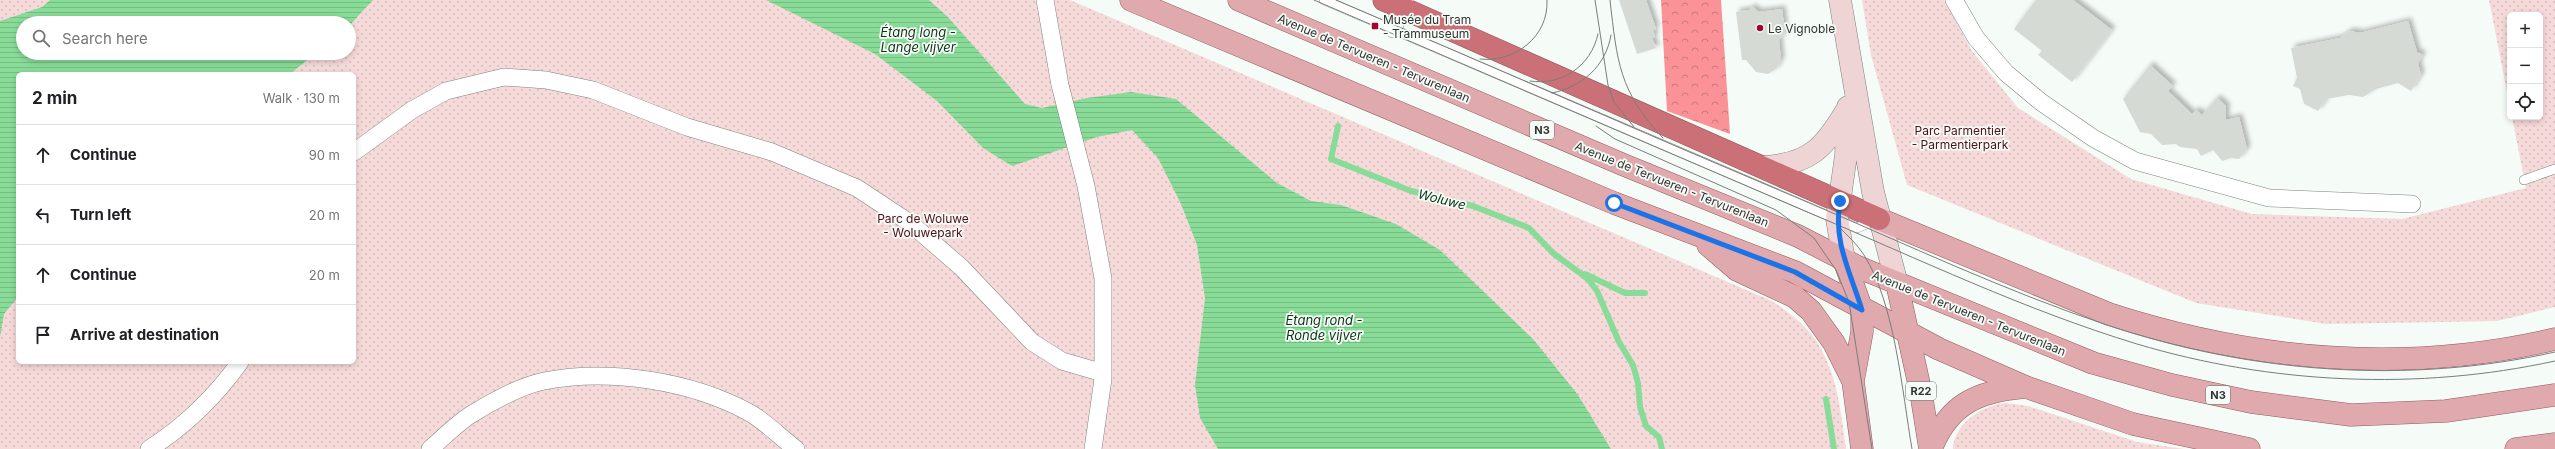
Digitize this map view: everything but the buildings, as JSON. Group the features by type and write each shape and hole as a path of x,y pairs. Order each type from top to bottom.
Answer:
{"highway":[{"path":"1397,3 1660,122 1764,167 1838,210 1879,219"}],"main road":[{"path":"1130,0 1614,203 1795,272 1862,310 1908,333 2026,387 2133,424 2249,449"},
{"name":"Avenue de Tervueren - Tervurenlaan","path":"1239,0 1559,138 1798,236 1844,260 1897,284 2093,363 2172,385 2251,402 2351,415 2446,411 2555,395"},
{"path":"1879,219 2109,314 2147,326 2252,349 2352,360 2398,360 2524,346 2555,339"},
{"path":"1693,233 1736,270 1794,297 1811,311 1834,343 1853,382"},
{"path":"1844,260 1862,310 1862,332 1853,382 1862,449"},
{"name":"R22","path":"1897,284 1921,393 1930,449"},
{"path":"1930,449 1948,419 1966,404 1996,390 2026,387"},
{"path":"2516,449 2555,444"}],"street":[{"path":"1045,0 1064,100 1086,186 1103,278 1103,373 1093,449"},
{"path":"1840,0 1851,72 1879,219 1897,284"},
{"path":"1954,0 1976,38 2006,73 2041,102 2093,138 2135,161 2269,198 2412,204"},
{"path":"1393,29 1397,3"},
{"path":"1844,260 1838,210 1846,155 1851,72"},
{"path":"356,151 412,110 446,91 504,77 546,80 593,90 687,127 772,152 857,188 910,223 961,267 1032,342 1062,361 1103,373"},
{"path":"1764,167 1788,165 1817,150 1832,135 1848,107"},
{"path":"149,449 188,421 224,385 239,364"},
{"path":"430,449 471,414 505,396 542,382 572,378 642,379 691,389 751,413 796,449"}],"lane":[{"path":"1324,0 1626,129 1838,210"},
{"path":"1626,129 1660,122"},
{"path":"2524,180 2555,169"}],"green space":[{"name":"Parc de Woluwe - Woluwepark","path":"0,0 1070,0 1772,301 1801,323 1813,336 1822,351 1834,382 1846,449 0,449"},
{"path":"1661,0 1721,0 1730,134 1667,111"},
{"name":"Parc Parmentier - Parmentierpark","path":"1862,0 1944,0 1972,51 2018,108 2131,179 2252,214 2402,219 2526,188 2513,120 2543,120 2543,12 2507,12 2507,92 2489,0 2555,0 2555,307 2497,321 2326,324 2196,303 1907,185 1871,55"},
{"path":"2006,403 2028,406 2137,442 2184,449 1953,449 1958,431 1971,417 1988,407"}],"water":[{"path":"50,0 373,0 356,18 356,16 16,16 16,60 307,60 292,72 16,72 16,299 4,314 0,337 0,21 42,7"},
{"name":"Étang rond - Ronde vijver","path":"766,0 929,0 947,16 1025,104 1042,108 1087,98 1131,92 1176,99 1277,183 1311,201 1341,205 1396,224 1440,250 1533,339 1578,395 1611,449 1218,449 1200,418 1195,385 1205,298 1197,245 1181,204 1158,158 1132,130 1097,137 1012,166 983,148 937,101 875,54"}],"waterway":[{"name":"Woluwe","path":"1338,126 1331,159 1411,191 1473,206 1529,228 1553,253 1588,279 1597,291 1619,342 1633,365 1638,383 1640,407 1646,426 1659,437 1662,449"},
{"name":"Woluwe","path":"1585,274 1625,293 1645,293"},
{"path":"1826,399 1834,449"}],"tram line":[{"path":"1314,0 2013,300 2054,316 2137,344 2240,368 2292,375 2345,379 2451,377 2503,371 2555,361"},
{"path":"1336,0 1993,282 2069,312 2161,341 2217,354 2273,363 2330,369 2386,371 2443,368 2499,362 2555,352"},
{"path":"1480,59 1505,57 1517,52 1527,45 1536,36 1542,25 1546,13 1547,0"},
{"path":"1595,0 1608,85 1614,102 1634,127"},
{"path":"1610,0 1615,41 1623,75 1637,106 1663,138"},
{"path":"1530,81 1542,82 1553,80 1564,77 1573,71 1589,56 1598,34"},
{"path":"1552,93 1573,86 1591,73 1604,56 1611,35"},
{"path":"1596,126 1615,139 1776,210 1814,238 1836,270 1849,302 1872,449"},
{"path":"1839,227 1864,255 1875,275 1883,298 1901,375 1912,449"}],"place":[{"name":"Musée du Tram - Trammuseum","path":"1375,26"},
{"name":"Le Vignoble","path":"1760,28"}],"route":[{"path":"1614,203 1795,272 1862,310 1844,260 1838,235 1837,219 1840,201"}],"water label":[{"name":"Étang long - Lange vijver","path":"918,40"}]}
